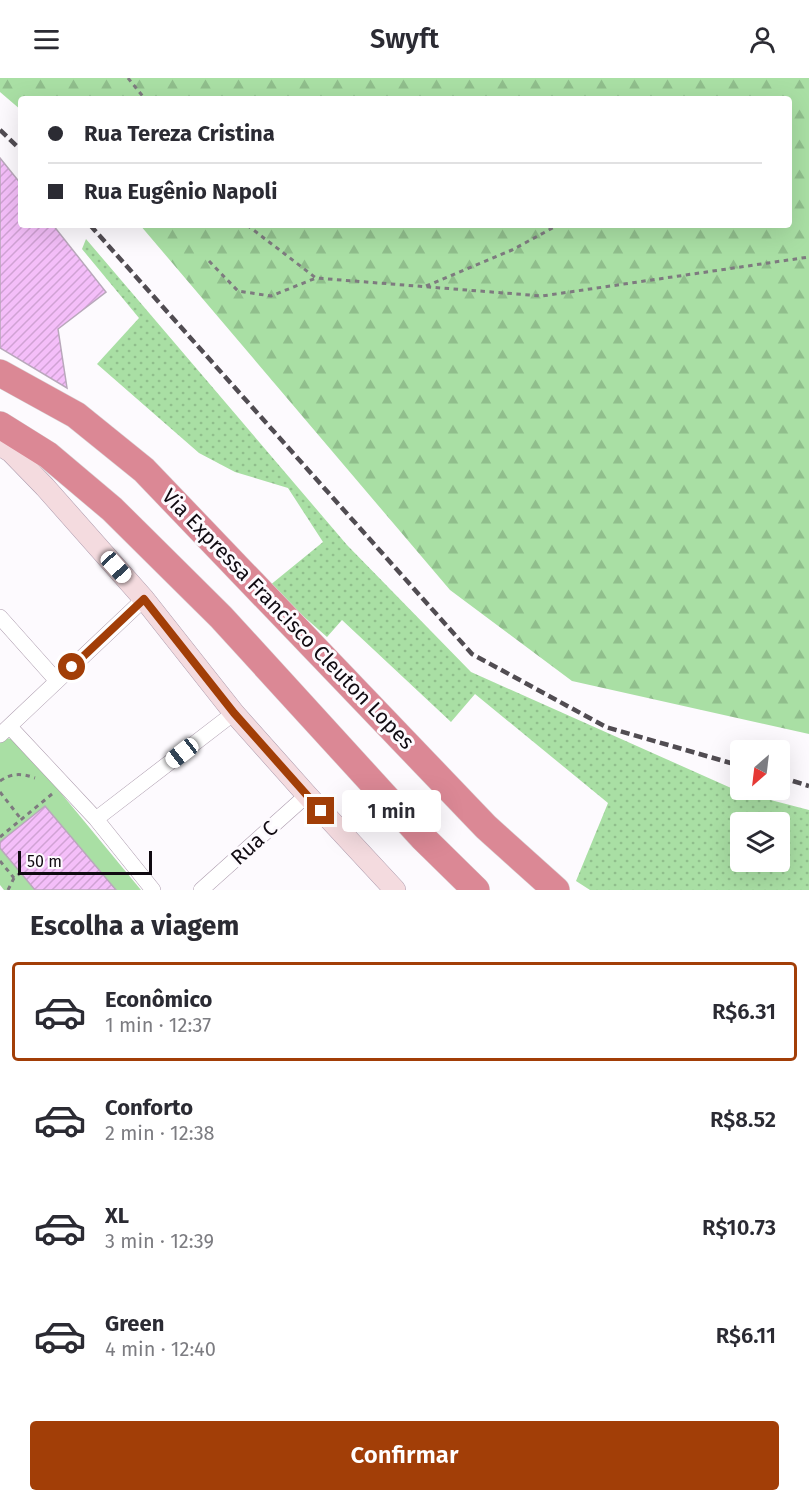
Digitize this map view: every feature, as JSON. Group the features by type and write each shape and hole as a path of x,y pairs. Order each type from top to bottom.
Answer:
{"highway":[{"name":"Via Expressa Francisco Cleuton Lopes","path":"0,373 76,416 144,470 486,827 556,890"},
{"path":"0,424 48,455 112,509 221,617 422,837 476,890"}],"street":[{"path":"0,445 11,452 45,487 144,599 234,713 391,889"},
{"path":"144,599 5,731 96,819 153,890"},
{"path":"0,617 57,681"},
{"path":"96,819 234,713"},
{"name":"Rua C","path":"201,890 307,795"}],"path":[{"path":"128,78 143,96"},
{"path":"251,228 316,278"},
{"path":"424,287 512,250 552,228"},
{"path":"208,261 238,291 271,297 316,278 542,296 809,257"},
{"path":"0,781 7,776 20,773 42,782"},
{"path":"0,837 54,792 48,786"},
{"path":"0,792 21,819"},
{"path":"0,861 14,878"},
{"path":"8,890 14,878 19,874"}],"green space":[{"path":"0,78 809,78 809,734 572,681 450,590 143,228 792,228 792,96 18,96 18,107 0,92"},
{"path":"86,239 347,545 471,672 730,788 730,800 771,800 809,810 809,890 590,890 576,881 608,803 475,694 451,722 342,620 327,637 269,586 323,542 288,488 235,472 199,453 97,364 139,318 82,249"},
{"path":"0,736 18,741 141,890 4,890 0,885"}],"building":[{"path":"0,158 18,180 18,228 55,228 106,292 58,329 67,388 0,348"},
{"path":"45,806 116,890 35,890 0,848 0,842"}],"railway":[{"path":"0,130 18,147"},
{"path":"93,228 472,654 606,727 730,763"},
{"path":"790,780 809,786"}],"route":[{"path":"72,667 144,599 234,713 321,811"}]}
